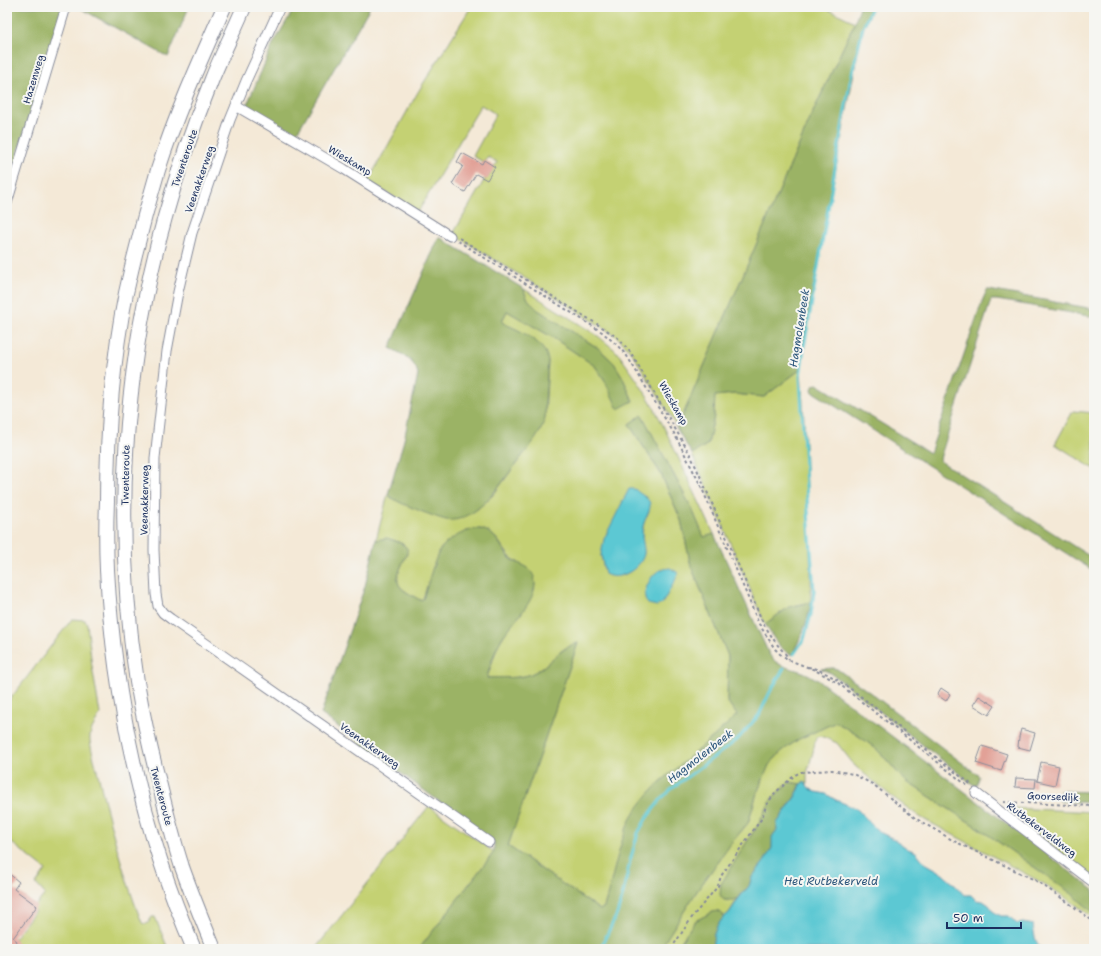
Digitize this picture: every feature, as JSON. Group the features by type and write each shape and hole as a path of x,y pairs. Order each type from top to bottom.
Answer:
{"highway":[{"name":"Twenteroute","path":"194,949 166,876 150,823 135,769 121,695 113,636 107,568 107,464 112,386 119,336 126,294 141,233 158,171 177,119 197,67 224,7"},
{"name":"Twenteroute","path":"214,949 200,915 167,818 152,756 137,682 125,567 124,531 126,439 136,346 164,218 189,141 213,77 244,7"}],"street":[{"name":"Hazenweg","path":"7,203 66,7"},
{"name":"Veenakkerweg","path":"280,7 230,120 192,234 178,292 167,350 155,458 154,550 158,606 163,613 171,619 489,842"},
{"name":"Wieskamp","path":"236,106 344,169 450,236"},
{"name":"Rutbekerveldweg","path":"976,793 1094,883"}],"path":[{"name":"Wieskamp","path":"450,236 602,332 627,356 675,435 701,486 759,624 775,649 789,660 815,670 838,683 976,793"},
{"name":"Wieskamp","path":"450,236 458,238 605,329 618,338 631,353 691,456 763,623 789,660"},
{"name":"Wieskamp","path":"801,665 815,668 836,679 865,700 973,786 976,793"},
{"path":"670,949 718,886 721,876 762,818 766,806 774,794 795,775 801,772 832,770 853,774 874,786 915,818 954,841 1035,880 1070,903 1094,922"},
{"name":"Goorsedijk","path":"988,801 1094,806"}],"green space":[{"path":"7,7 60,7 63,9 7,188"},
{"path":"78,7 189,7 168,57"},
{"path":"295,7 370,7 295,136 246,107 273,44"},
{"path":"471,7 823,7 855,22 814,110 677,429 634,356 616,336 453,234 486,177 488,178 497,162 488,157 485,163 473,156 496,114 481,105 418,212 368,181 418,92"},
{"path":"860,7 873,7 864,27 859,46 803,343 801,369 764,397 734,394 715,396 714,416 708,444 692,454 677,429 814,110 855,22"},
{"path":"439,237 524,289 527,298 538,310 598,348 614,363 622,376 633,401 618,409 604,379 595,366 552,337 507,311 502,321 503,323 519,330 535,340 546,354 548,361 545,420 535,439 495,492 477,509 467,516 457,520 446,520 420,511 399,502 388,494 404,440 418,374 411,361 390,348"},
{"path":"524,289 598,336 615,350 651,402 664,427 714,534 704,538 692,509 642,415 629,424 661,474 681,520 691,566 728,656 727,701 737,715 658,784 635,813 625,835 604,907 600,910 508,846 578,643 565,648 543,667 526,676 487,678 498,645 506,632 521,614 533,593 535,584 528,569 510,557 497,539 489,532 481,529 466,531 441,548 423,599 420,600 404,590 398,582 399,571 407,554 404,545 397,541 384,539 376,540 388,494 391,498 475,511 494,494 539,433 545,417 548,361 541,347 530,337 502,323 507,311 552,337 595,366 604,379 633,401 622,376 614,363 598,348 538,310 529,301","holes":["638,493 646,497 642,538 644,553 635,567 626,574 605,574 601,555"]},
{"path":"987,290 1094,309 1094,317 991,300 940,461 1094,559 1094,571 813,392 812,389 814,385 817,384 930,453"},
{"path":"801,369 811,602 789,607 765,624 692,454 708,444 714,416 714,396 734,394 764,397"},
{"path":"1073,411 1094,413 1094,469 1055,444"},
{"path":"642,415 692,509 704,537 714,534 772,659 780,665 803,672 818,680 1094,890 1094,913 1071,893 980,829 907,782 875,748 861,737 836,722 799,739 782,751 769,765 757,793 748,823 697,891 660,949 419,949 494,852 494,842 321,714 365,586 376,540 387,538 401,543 407,548 407,554 398,575 399,584 406,592 420,600 423,599 440,550 447,542 469,530 480,529 490,533 496,538 509,557 526,567 532,573 535,584 531,599 502,638 497,647 487,678 526,676 543,667 571,645 578,643 508,846 600,910 604,907 626,829 636,810 658,784 737,715 727,701 728,656 691,566 681,520 661,474 629,424"},
{"path":"811,602 810,610 801,636 792,655 787,653 773,637 765,624 789,607"},
{"path":"72,619 85,620 87,624 100,714 93,727 90,740 117,849 142,923 148,923 152,917 155,917 168,949 101,949 95,945 92,949 18,949 11,943 35,911 33,909 45,894 36,884 46,870 7,839 7,703"},
{"path":"821,669 837,669 872,694 978,775 979,779 975,786 831,673"},
{"path":"836,722 861,737 875,748 907,782 980,829 1071,893 1094,913 1094,918 1046,885 920,817 891,796 855,766 837,743 821,736 816,738 807,773 807,785 805,783 800,784 789,782 772,798 758,825 746,843 724,900 733,900 738,898 729,913 723,918 722,914 713,912 695,921 676,949 660,949 697,891 748,823 757,793 769,765 782,751 799,739"},
{"path":"789,782 800,784 795,796 780,819 777,830 773,835 772,848 768,856 752,877 749,886 738,898 733,900 724,900 720,895 721,884 758,825 772,798"},
{"path":"1060,791 1094,792 1094,803 1060,801"},
{"path":"429,806 494,852 419,949 315,949"},
{"path":"1012,808 1094,812 1094,878 1006,810"},
{"path":"717,911 722,914 723,918 717,926 714,934 712,949 676,949 695,921"}],"water":[{"path":"629,489 635,489 648,500 650,504 642,531 644,554 638,565 628,573 610,576 605,574 601,555 604,539"},
{"path":"670,568 677,572 678,575 662,604 657,606 648,604 645,600 645,595 646,588 650,580 659,571"},
{"name":"Het Rutbekerveld","path":"805,782 809,788 816,792 826,794 857,809 876,829 908,849 916,852 925,863 939,871 964,895 971,895 976,900 983,901 989,905 994,912 1001,916 1009,916 1017,924 1023,923 1033,925 1036,941 1042,949 712,949 714,934 717,926 729,913 749,886 752,877 764,862 772,848 772,837 777,830 777,823 795,797 800,788 800,784"}],"building":[{"path":"462,153 482,164 484,160 495,167 487,180 476,174 465,192 452,184 463,166 457,162"},
{"path":"941,688 950,694 946,701 937,695"},
{"path":"979,696 995,706 989,715 973,705"},
{"path":"1021,729 1035,733 1030,750 1018,747"},
{"path":"982,746 1007,754 1001,771 976,763"},
{"path":"1041,762 1059,766 1055,785 1037,781"},
{"path":"1016,778 1036,779 1035,788 1015,787"},
{"path":"7,872 19,882 14,889 37,906 13,938 17,941 16,943 24,949 7,949"}],"waterway":[{"name":"Hagmolenbeek","path":"794,654 804,639 811,614 814,591 800,376 850,82 863,27 872,7"},
{"name":"Hagmolenbeek","path":"600,949 617,914 638,833 646,819 662,798 675,786 737,740 759,715 784,668"}]}
